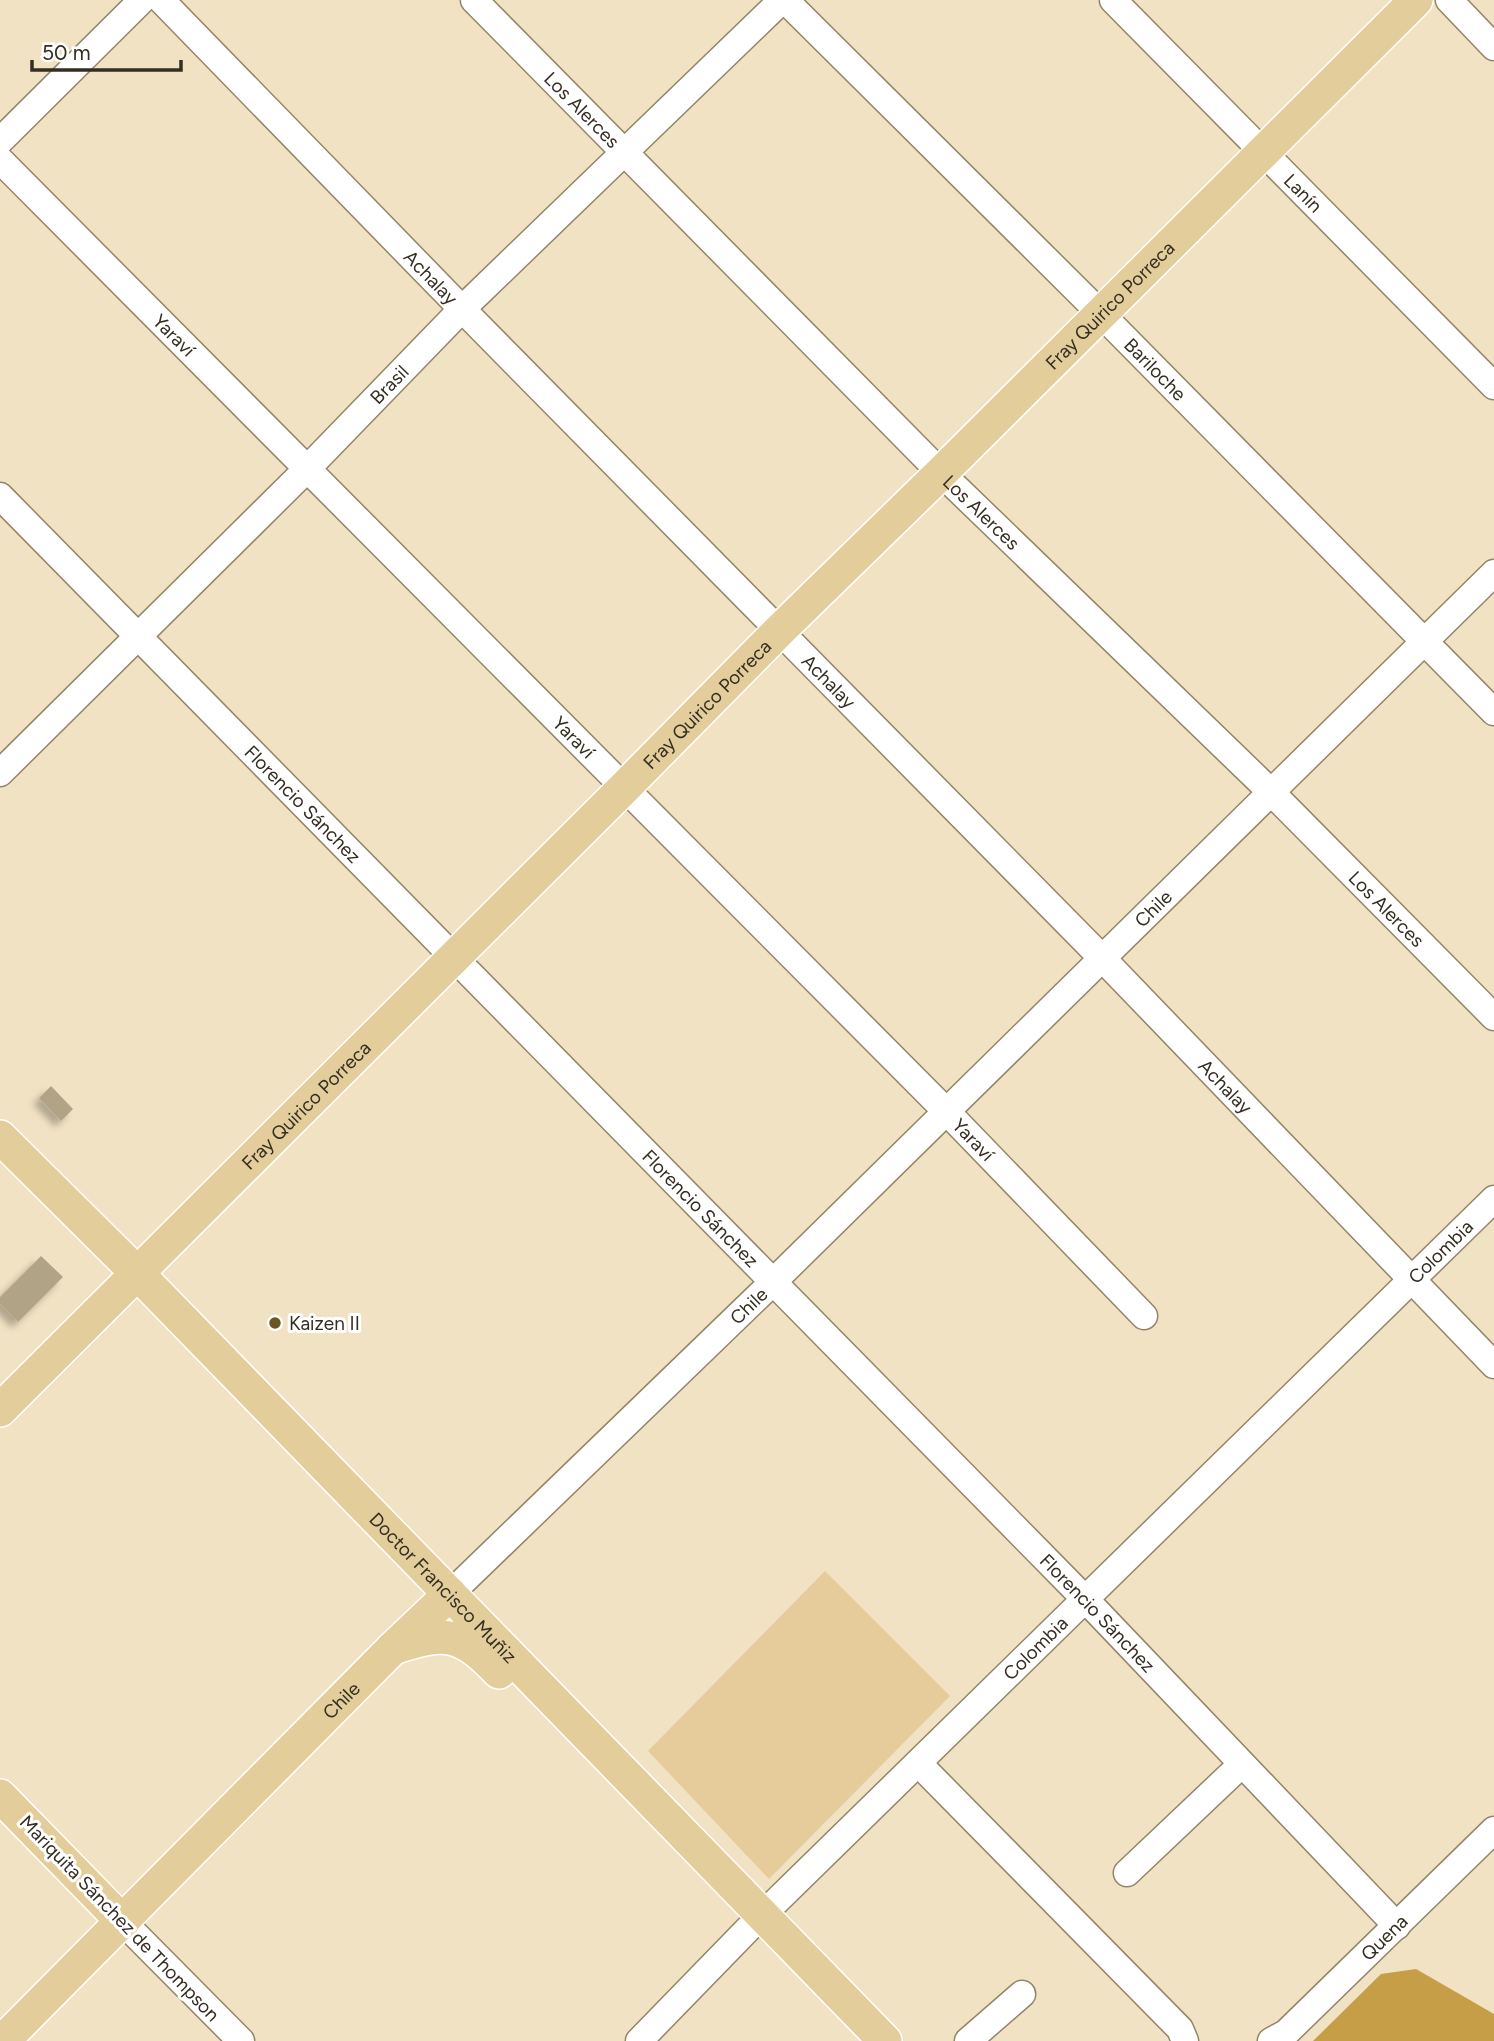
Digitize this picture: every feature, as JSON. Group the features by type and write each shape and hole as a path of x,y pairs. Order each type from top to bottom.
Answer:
{"main road":[{"name":"Fray Quirico Porreca","path":"0,1410 779,631 1416,0"},
{"name":"Doctor Francisco Muñiz","path":"0,1137 138,1274 450,1594 756,1921 856,2041"},
{"name":"Chile","path":"3,2041 393,1648 450,1594"},
{"name":"Doctor Francisco Muñiz","path":"393,1648 427,1637 459,1638 486,1658 756,1921 885,2041"},
{"name":"Mariquita Sánchez de Thompson","path":"0,1796 123,1922"}],"street":[{"path":"0,141 142,0"},
{"name":"Achalay","path":"161,0 1102,958 1494,1365"},
{"name":"Los Alerces","path":"474,0 941,473 1271,792 1494,1017"},
{"name":"Brasil","path":"0,773 307,469 462,309 784,0"},
{"name":"Bariloche","path":"784,0 1101,314 1494,712"},
{"name":"Lanín","path":"1113,0 1494,386"},
{"path":"1449,0 1494,47"},
{"name":"Yaraví","path":"0,160 946,1111 1144,1316"},
{"name":"Florencio Sánchez","path":"0,496 1086,1600 1397,1926"},
{"name":"Chile","path":"450,1594 773,1282 1494,573"},
{"name":"Colombia","path":"639,2041 756,1921 1494,1199"},
{"path":"918,1763 1180,2029 1185,2041"},
{"path":"1128,1873 1242,1764"},
{"name":"Quena","path":"1271,2041 1286,2033 1494,1830"},
{"name":"Mariquita Sánchez de Thompson","path":"123,1922 241,2041"},
{"path":"968,2041 1022,1994"}],"shaded area":[{"path":"825,1571 950,1696 769,1879 648,1751"},
{"path":"1416,1969 1494,2014 1494,2041 1313,2041 1381,1974"}],"building":[{"path":"51,1086 73,1109 61,1121 39,1098"},
{"path":"41,1256 63,1277 18,1322 0,1304 0,1297"}],"place":[{"name":"Kaizen II","path":"275,1323"}]}
